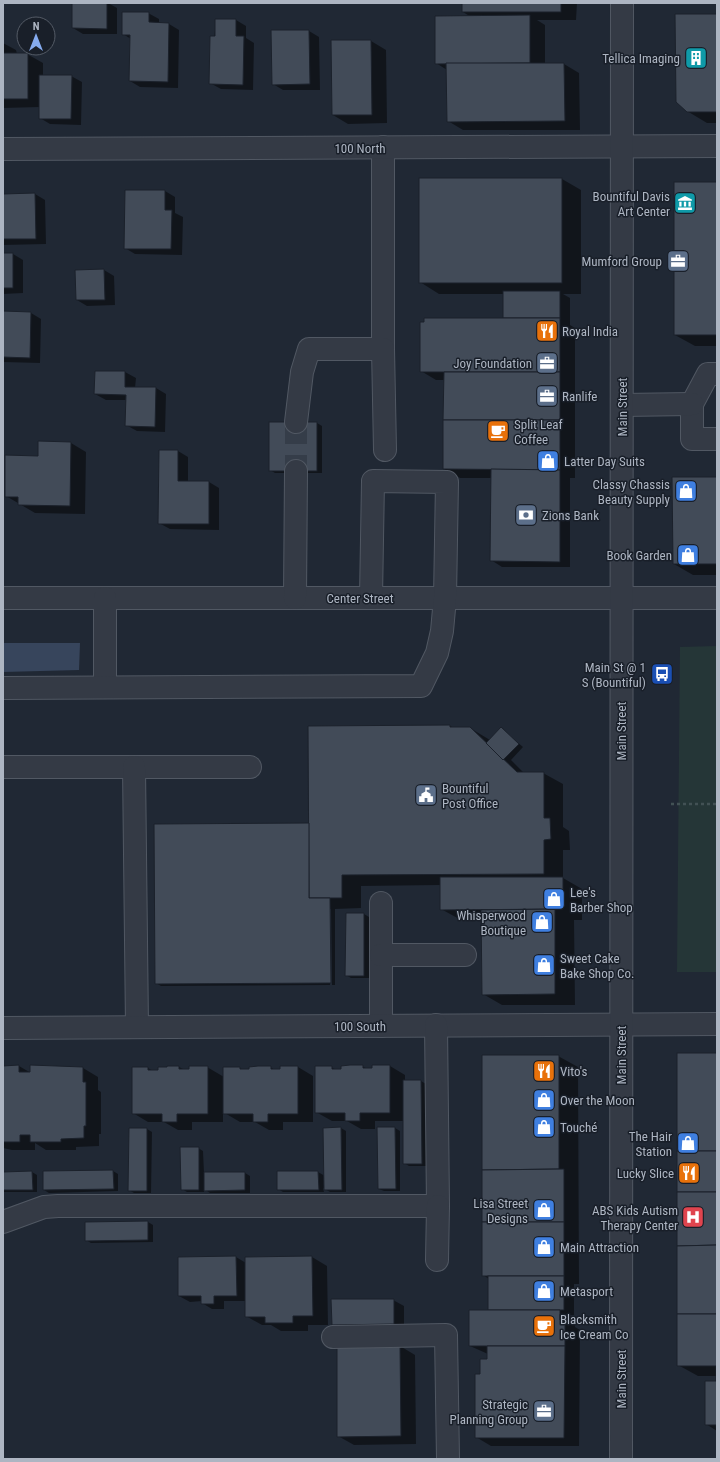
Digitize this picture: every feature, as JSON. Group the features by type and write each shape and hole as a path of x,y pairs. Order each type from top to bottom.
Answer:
{"street":[{"name":"Main Street","path":"621,1459 622,3"},
{"name":"100 North","path":"3,149 717,146"},
{"path":"383,147 383,349 385,450"},
{"path":"296,422 302,372 309,349 383,349"},
{"path":"717,374 708,374 692,404 692,439 717,439"},
{"path":"622,405 692,404"},
{"path":"295,598 296,470"},
{"path":"3,688 421,686 437,653 445,598 447,482 373,482 371,598"},
{"name":"Center Street","path":"3,598 717,598"},
{"path":"105,598 105,688"},
{"path":"3,767 250,767"},
{"path":"134,767 137,1027"},
{"path":"380,903 381,1026"},
{"path":"381,955 465,955"},
{"name":"100 South","path":"3,1028 717,1024"},
{"path":"436,1025 438,1206 437,1260"},
{"path":"3,1222 44,1207 58,1206 438,1206"},
{"path":"333,1337 446,1335 448,1459"}],"path":[{"path":"671,804 717,804"}],"shaded area":[{"path":"717,646 717,972 677,972 680,647"}],"water":[{"path":"3,643 80,643 79,670 3,672"}],"building":[{"path":"72,3 107,3 107,29 72,28"},
{"path":"462,3 561,3 561,12 462,12"},
{"path":"122,12 149,12 149,22 169,23 168,82 129,81 130,35 122,35"},
{"name":"Tellica Imaging","path":"675,14 717,14 717,112 687,112 676,102"},
{"path":"530,15 530,63 435,64 435,16"},
{"path":"215,19 236,19 236,36 244,36 243,85 209,84 210,36 215,36"},
{"path":"271,30 309,30 310,84 272,85"},
{"path":"331,40 371,40 372,115 332,115"},
{"path":"3,53 16,53 16,56 28,56 28,99 3,99"},
{"path":"446,63 564,63 565,121 447,122"},
{"path":"39,75 72,75 71,119 39,119"},
{"path":"419,178 562,178 562,283 419,283"},
{"path":"674,182 717,182 717,335 674,335"},
{"path":"125,190 165,190 165,210 172,210 171,249 124,249"},
{"path":"35,193 36,239 3,239 3,194"},
{"path":"3,253 13,253 13,288 3,288"},
{"path":"104,269 105,300 76,300 75,270"},
{"path":"503,291 560,291 560,318 503,318"},
{"path":"3,311 31,312 30,358 3,357"},
{"path":"424,318 560,318 560,372 420,372 420,322 424,322"},
{"path":"95,371 125,371 125,387 156,387 155,427 125,426 126,395 94,394"},
{"path":"444,372 560,372 560,420 443,420"},
{"path":"443,420 560,420 560,470 443,469"},
{"path":"269,422 317,422 317,471 269,471"},
{"path":"38,441 71,442 70,506 18,505 18,497 5,497 5,455 38,456"},
{"path":"159,450 178,450 178,481 209,481 209,524 158,524"},
{"path":"491,469 560,470 560,562 490,561"},
{"path":"672,477 717,477 717,564 673,564"},
{"name":"Bountiful Post Office","path":"450,725 450,727 470,727 517,772 544,772 544,818 550,818 551,839 544,840 544,874 342,875 342,898 309,898 308,726"},
{"path":"501,727 519,744 503,760 486,743"},
{"path":"309,823 309,898 330,898 331,983 155,984 154,824"},
{"path":"440,877 563,877 563,909 440,910"},
{"path":"555,909 555,994 482,995 481,910"},
{"path":"346,913 364,913 364,976 345,976"},
{"path":"677,1053 717,1053 717,1151 677,1151"},
{"path":"482,1055 559,1055 559,1169 482,1170"},
{"path":"19,1065 19,1072 30,1072 30,1065 83,1067 83,1082 86,1082 86,1126 84,1126 84,1138 61,1139 61,1142 30,1142 30,1135 20,1135 20,1142 3,1142 3,1066"},
{"path":"363,1065 363,1068 372,1068 372,1065 390,1065 390,1113 360,1113 360,1121 345,1121 345,1113 315,1113 315,1066 332,1066 332,1069 341,1069 341,1066"},
{"path":"179,1066 179,1069 189,1069 189,1066 208,1066 208,1114 177,1114 177,1122 162,1122 162,1114 132,1114 132,1067 148,1067 148,1070 158,1070 158,1067"},
{"path":"271,1066 271,1069 280,1069 280,1066 298,1066 298,1114 268,1114 268,1122 253,1122 253,1114 223,1114 223,1067 240,1067 240,1069 249,1069 249,1067"},
{"path":"403,1080 421,1080 422,1164 403,1164"},
{"path":"341,1127 342,1190 324,1190 323,1128"},
{"path":"377,1127 395,1127 396,1189 378,1189"},
{"path":"129,1128 147,1128 147,1191 128,1191"},
{"path":"180,1147 199,1147 199,1190 181,1190"},
{"path":"677,1151 717,1151 717,1192 677,1192"},
{"path":"564,1169 564,1222 482,1222 482,1170"},
{"path":"113,1170 114,1189 43,1190 43,1171"},
{"path":"32,1171 33,1190 3,1190 3,1172"},
{"path":"277,1171 318,1171 319,1190 277,1190"},
{"path":"204,1172 245,1172 245,1190 204,1191"},
{"path":"677,1192 717,1192 717,1245 677,1246"},
{"path":"148,1221 148,1240 85,1241 85,1222"},
{"path":"482,1222 564,1222 564,1276 482,1276"},
{"path":"717,1245 717,1314 677,1314 677,1246"},
{"path":"236,1256 237,1296 214,1296 214,1304 201,1304 201,1296 178,1296 178,1257"},
{"path":"312,1256 313,1316 293,1316 293,1323 265,1323 265,1317 245,1317 245,1257"},
{"path":"488,1276 564,1276 564,1310 488,1310"},
{"path":"331,1299 394,1299 394,1324 332,1325"},
{"path":"469,1310 560,1310 560,1320 565,1320 565,1346 469,1346"},
{"path":"677,1314 717,1314 717,1378 716,1366 677,1366"},
{"path":"400,1345 401,1436 337,1437 337,1346"},
{"path":"487,1346 565,1346 564,1438 475,1438 475,1374 480,1374 480,1359 487,1359"},
{"path":"716,1378 717,1435 716,1425 705,1425 705,1381 716,1381"}],"tunnel":[{"path":"296,422 296,471"}],"place":[{"name":"Tellica Imaging","path":"696,58"},
{"name":"Bountiful Davis Art Center","path":"685,203"},
{"name":"Mumford Group","path":"678,261"},
{"name":"Royal India","path":"547,331"},
{"name":"Joy Foundation","path":"547,363"},
{"name":"Ranlife","path":"547,396"},
{"name":"Split Leaf Coffee","path":"498,431"},
{"name":"Latter Day Suits","path":"548,461"},
{"name":"Classy Chassis Beauty Supply","path":"686,491"},
{"name":"Zions Bank","path":"526,515"},
{"name":"Book Garden","path":"688,555"},
{"name":"Main St @ 1 S (Bountiful)","path":"662,674"},
{"name":"Bountiful Post Office","path":"426,795"},
{"name":"Lee's Barber Shop","path":"554,899"},
{"name":"Whisperwood Boutique","path":"542,922"},
{"name":"Sweet Cake Bake Shop Co.","path":"544,965"},
{"name":"Vito's","path":"544,1071"},
{"name":"Over the Moon","path":"544,1100"},
{"name":"Touché","path":"544,1127"},
{"name":"The Hair Station","path":"688,1143"},
{"name":"Lucky Slice","path":"689,1173"},
{"name":"Lisa Street Designs","path":"544,1210"},
{"name":"ABS Kids Autism Therapy Center","path":"693,1217"},
{"name":"Main Attraction","path":"544,1247"},
{"name":"Metasport","path":"544,1291"},
{"name":"Blacksmith Ice Cream Co","path":"544,1326"},
{"name":"Strategic Planning Group","path":"544,1411"}]}
